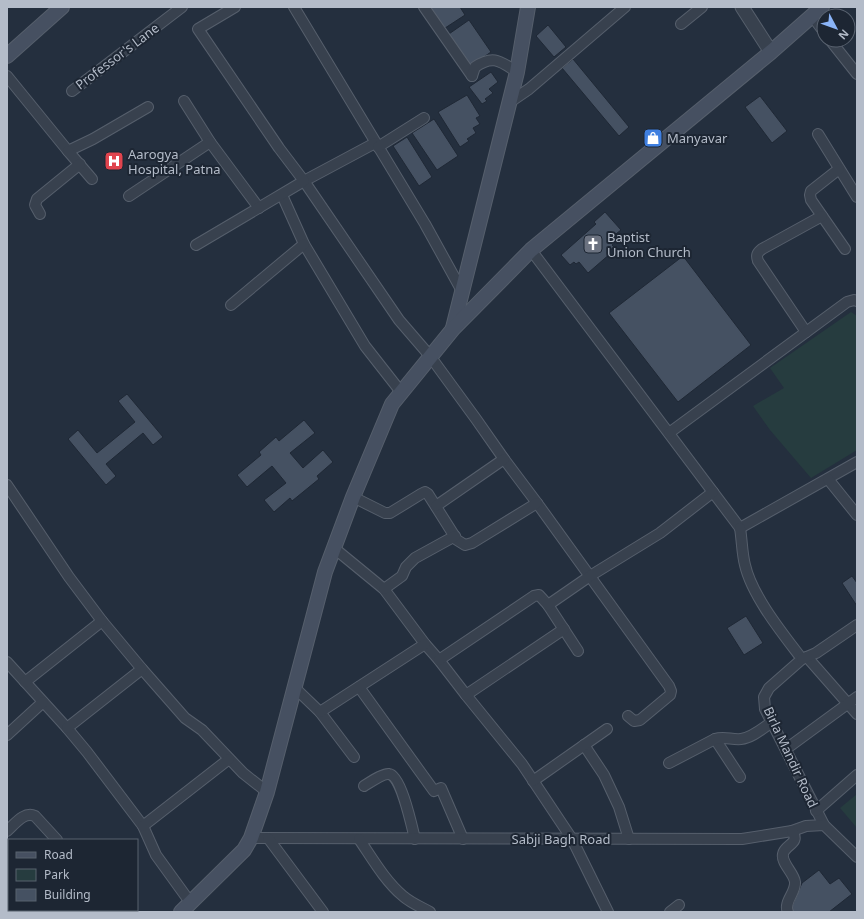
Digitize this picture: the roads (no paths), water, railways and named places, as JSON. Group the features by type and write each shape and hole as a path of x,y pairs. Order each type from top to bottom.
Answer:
{"main road":[{"path":"7,56 62,7"},
{"path":"453,329 517,72 528,7"},
{"path":"187,908 244,850 251,838 267,792 324,572 353,497 392,404 453,329 531,250 771,52 816,12"}],"street":[{"name":"Professor's Lane","path":"72,91 182,7"},
{"path":"235,7 198,29 399,320 430,356 669,686 671,690 670,695 640,720 634,721 628,716"},
{"path":"294,7 425,224 462,291"},
{"path":"424,7 472,76 475,67 494,59 517,72"},
{"path":"510,102 529,89 625,7"},
{"path":"680,24 702,7"},
{"path":"742,7 771,52"},
{"path":"836,48 857,74"},
{"path":"7,76 92,179"},
{"path":"184,101 210,142 259,208"},
{"path":"68,151 93,139 148,107"},
{"path":"196,245 304,181 376,145 424,118"},
{"path":"818,134 857,197"},
{"path":"129,196 210,142"},
{"path":"40,214 35,205 37,199 80,164"},
{"path":"839,169 811,191 810,195 811,200 845,249"},
{"path":"282,195 304,244 365,346 401,392"},
{"path":"806,332 758,261 757,256 758,252 762,249 822,216"},
{"path":"231,305 304,244"},
{"path":"531,250 740,528 744,565 757,596 804,658 857,714"},
{"path":"669,433 847,302 854,300 857,302"},
{"path":"436,506 504,459"},
{"path":"740,528 857,462"},
{"path":"828,479 857,515"},
{"path":"7,485 69,576 102,620 142,669 185,718 202,730 243,773 267,792"},
{"path":"353,497 385,513 390,513 424,492 431,496 457,540 465,545 472,543 537,503"},
{"path":"548,605 590,576 660,533 713,492"},
{"path":"384,590 402,576 406,567 415,558 454,536"},
{"path":"334,548 384,590 425,644 522,764 572,839 608,912"},
{"path":"439,660 534,596 539,595 548,605 578,651"},
{"path":"25,682 102,620"},
{"path":"804,658 816,653 857,625"},
{"path":"466,695 564,629"},
{"path":"320,712 425,644"},
{"name":"Birla Mandir Road","path":"804,658 769,688 764,697 765,709 824,825"},
{"path":"7,662 78,740 143,826 156,855 187,908"},
{"path":"67,728 142,669"},
{"path":"294,687 320,712 354,757"},
{"path":"359,687 434,791 441,788 462,839"},
{"path":"786,749 857,697"},
{"path":"7,735 43,702"},
{"path":"669,763 715,739 722,737 743,739 772,722"},
{"path":"533,781 607,729"},
{"path":"715,739 740,777"},
{"path":"584,745 607,781 619,807 629,839"},
{"path":"143,826 229,759"},
{"path":"364,786 386,773 391,774 395,778 407,806 415,839"},
{"path":"816,811 857,775"},
{"path":"7,831 24,816 30,814 35,816 56,839"},
{"path":"824,825 857,856"},
{"name":"Sabji Bagh Road","path":"251,838 742,839 792,831 806,826 824,825"},
{"path":"788,912 787,904 795,889 795,881 783,858 783,853 784,850 793,842 795,835 792,831"},
{"path":"268,838 323,912"},
{"path":"359,839 398,892 430,912"},
{"path":"670,912 679,905"}],"place":[{"name":"Manyavar","path":"653,138"},
{"name":"Aarogya Hospital, Patna","path":"114,161"},
{"name":"Baptist Union Church","path":"593,244"}]}
